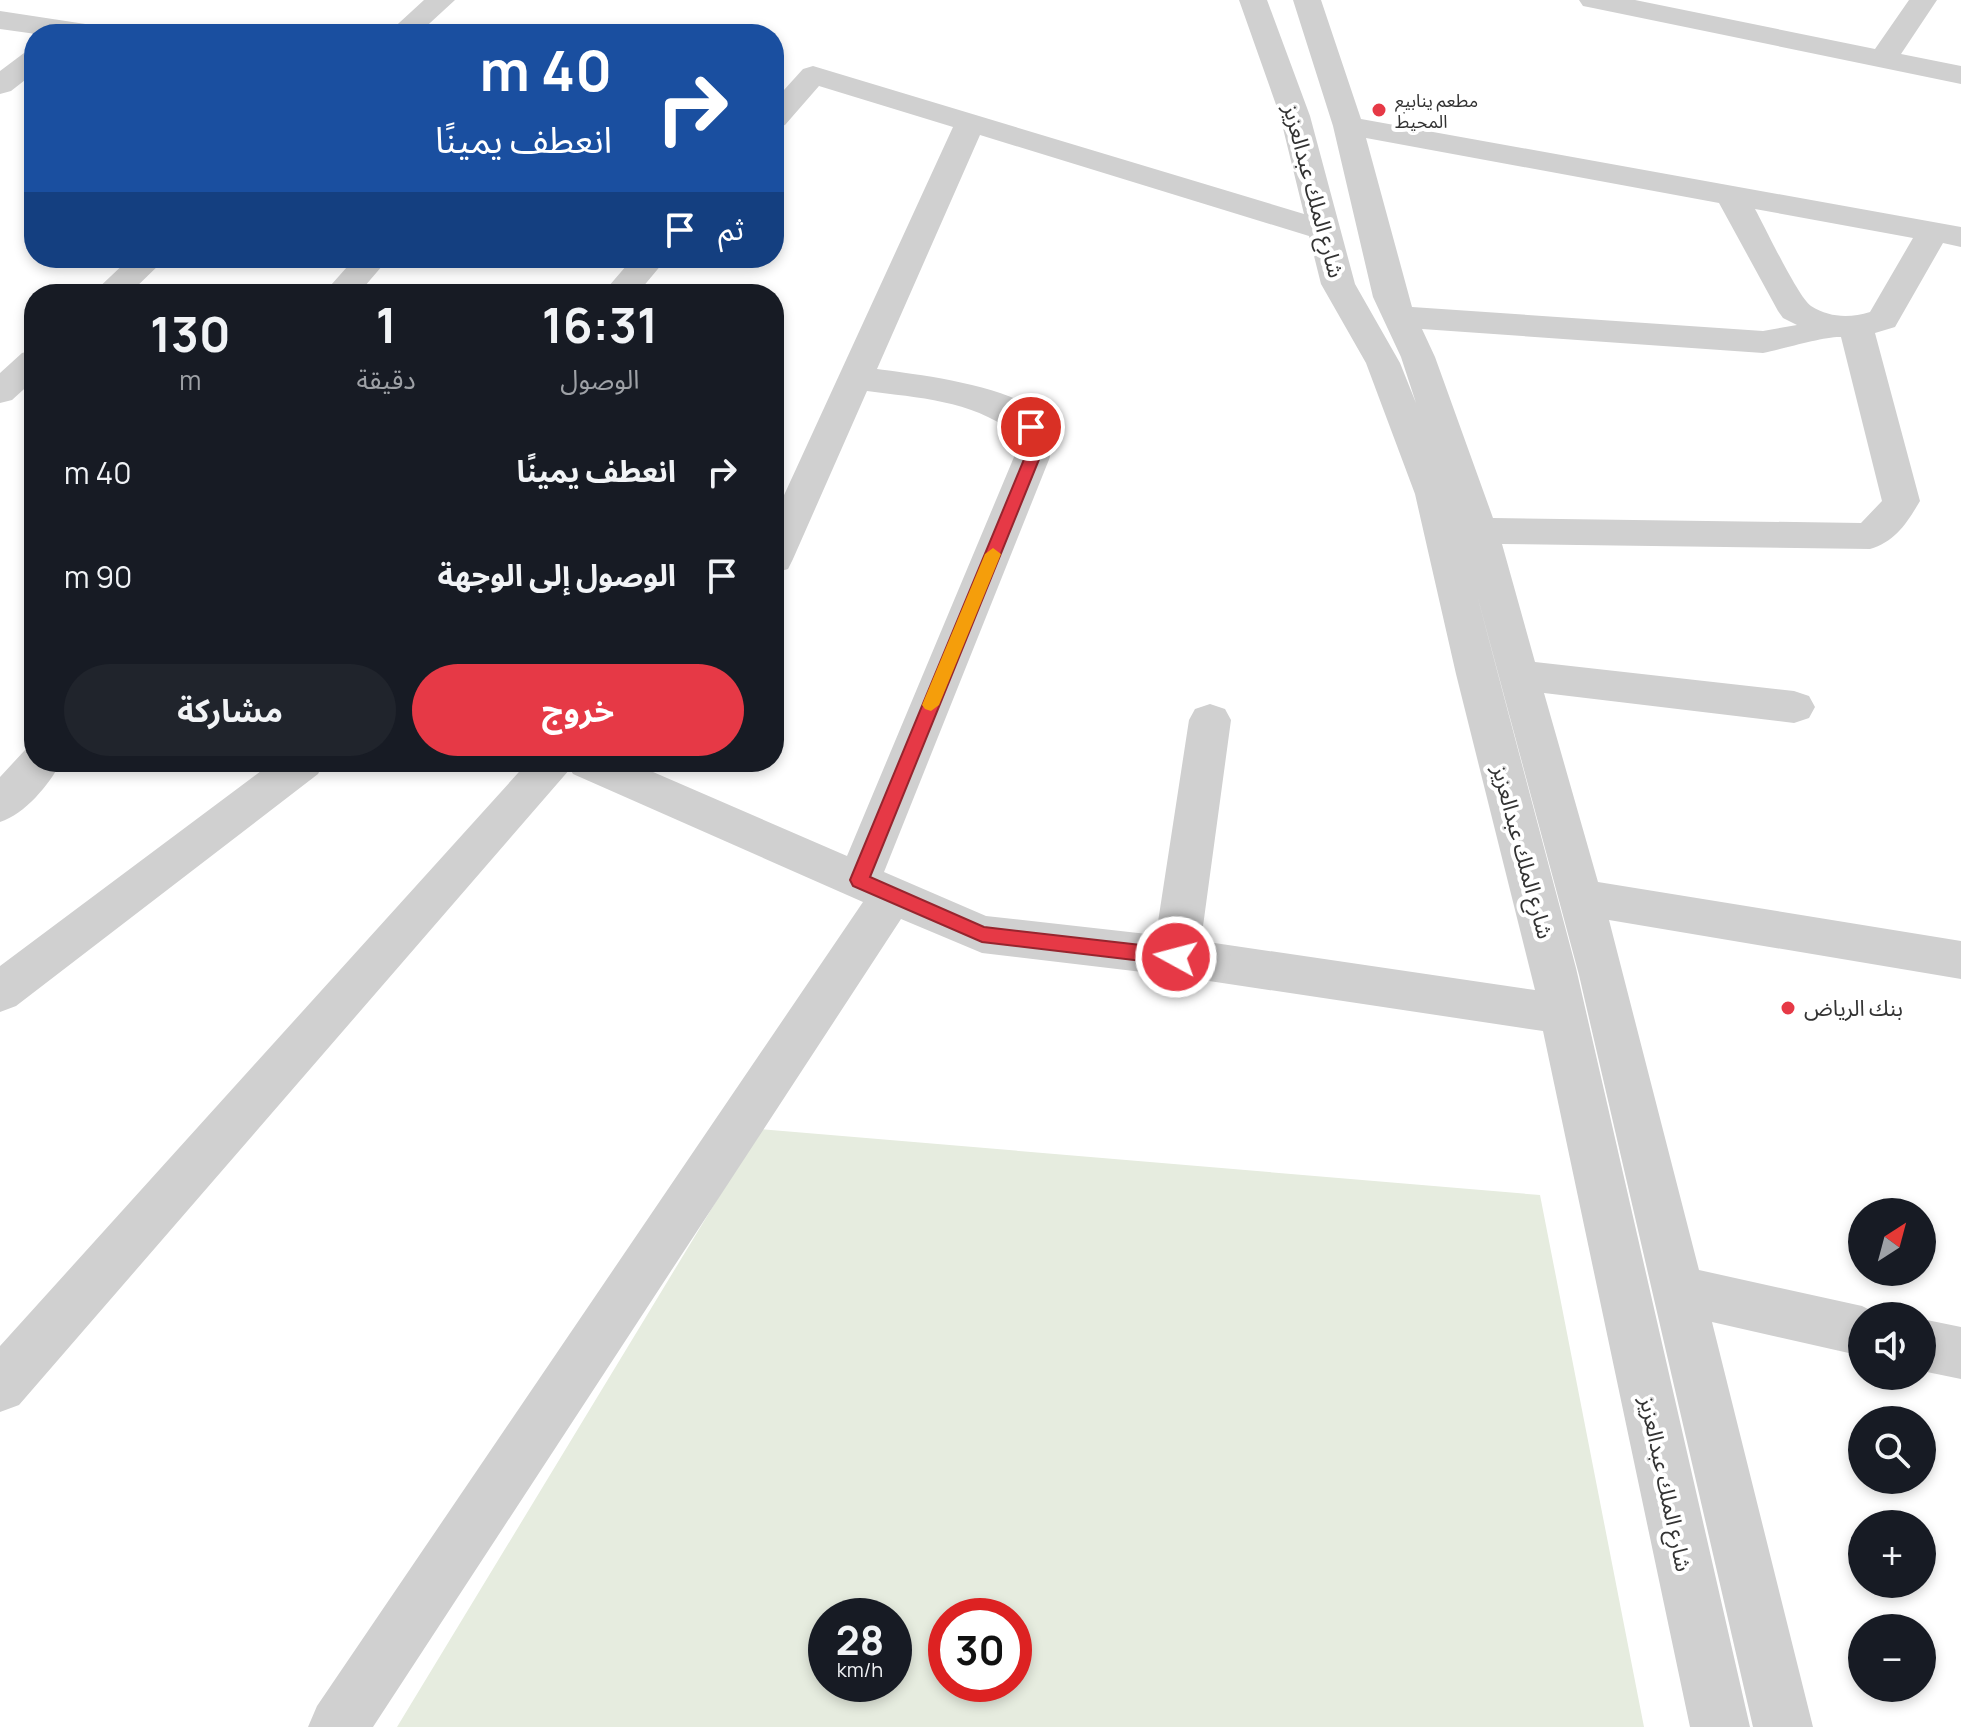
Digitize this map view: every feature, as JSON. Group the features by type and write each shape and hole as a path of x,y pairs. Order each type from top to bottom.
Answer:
{"street":[{"path":"413,24 441,0"},
{"name":"شارع الملك عبدالعزيز","path":"1253,0 1295,116 1338,284 1383,363 1434,494 1476,674 1563,1014 1720,1727"},
{"name":"شارع الملك عبدالعزيز","path":"1307,0 1348,126 1390,297 1418,357 1479,531 1580,897 1679,1290 1783,1727"},
{"path":"1593,0 1961,75"},
{"path":"1883,59 1923,0"},
{"path":"0,20 24,24"},
{"path":"0,85 24,67"},
{"path":"784,108 813,75 1324,230"},
{"path":"784,537 970,123"},
{"path":"1348,126 1947,235 1883,319 1763,342 1400,317"},
{"path":"1731,195 1795,311 1840,326"},
{"path":"120,284 139,268"},
{"path":"349,284 364,268"},
{"path":"628,284 642,268"},
{"path":"1479,531 1870,536 1890,519 1901,501 1840,326"},
{"path":"0,392 24,370"},
{"path":"338,1727 876,888 1032,457 1031,427 1003,407 948,390 856,378"},
{"path":"1517,675 1794,707"},
{"path":"1176,957 1210,720"},
{"path":"0,805 31,772"},
{"path":"0,992 290,772"},
{"path":"0,1386 544,772"},
{"path":"639,772 675,779 876,888 982,934 1176,957 1563,1014"},
{"path":"1580,897 1961,960"},
{"path":"1679,1290 1848,1328"},
{"path":"1936,1348 1961,1353"}],"shaded area":[{"path":"760,1129 1540,1195 1644,1727 397,1727"}],"slow traffic":[{"path":"931,705 993,554"}],"place":[{"name":"مطعم ينابيع المحيط","path":"1379,110"},
{"name":"بنك الرياض","path":"1788,1008"}],"route":[{"path":"1031,427 1032,457 859,880 982,934 1176,957"}]}
